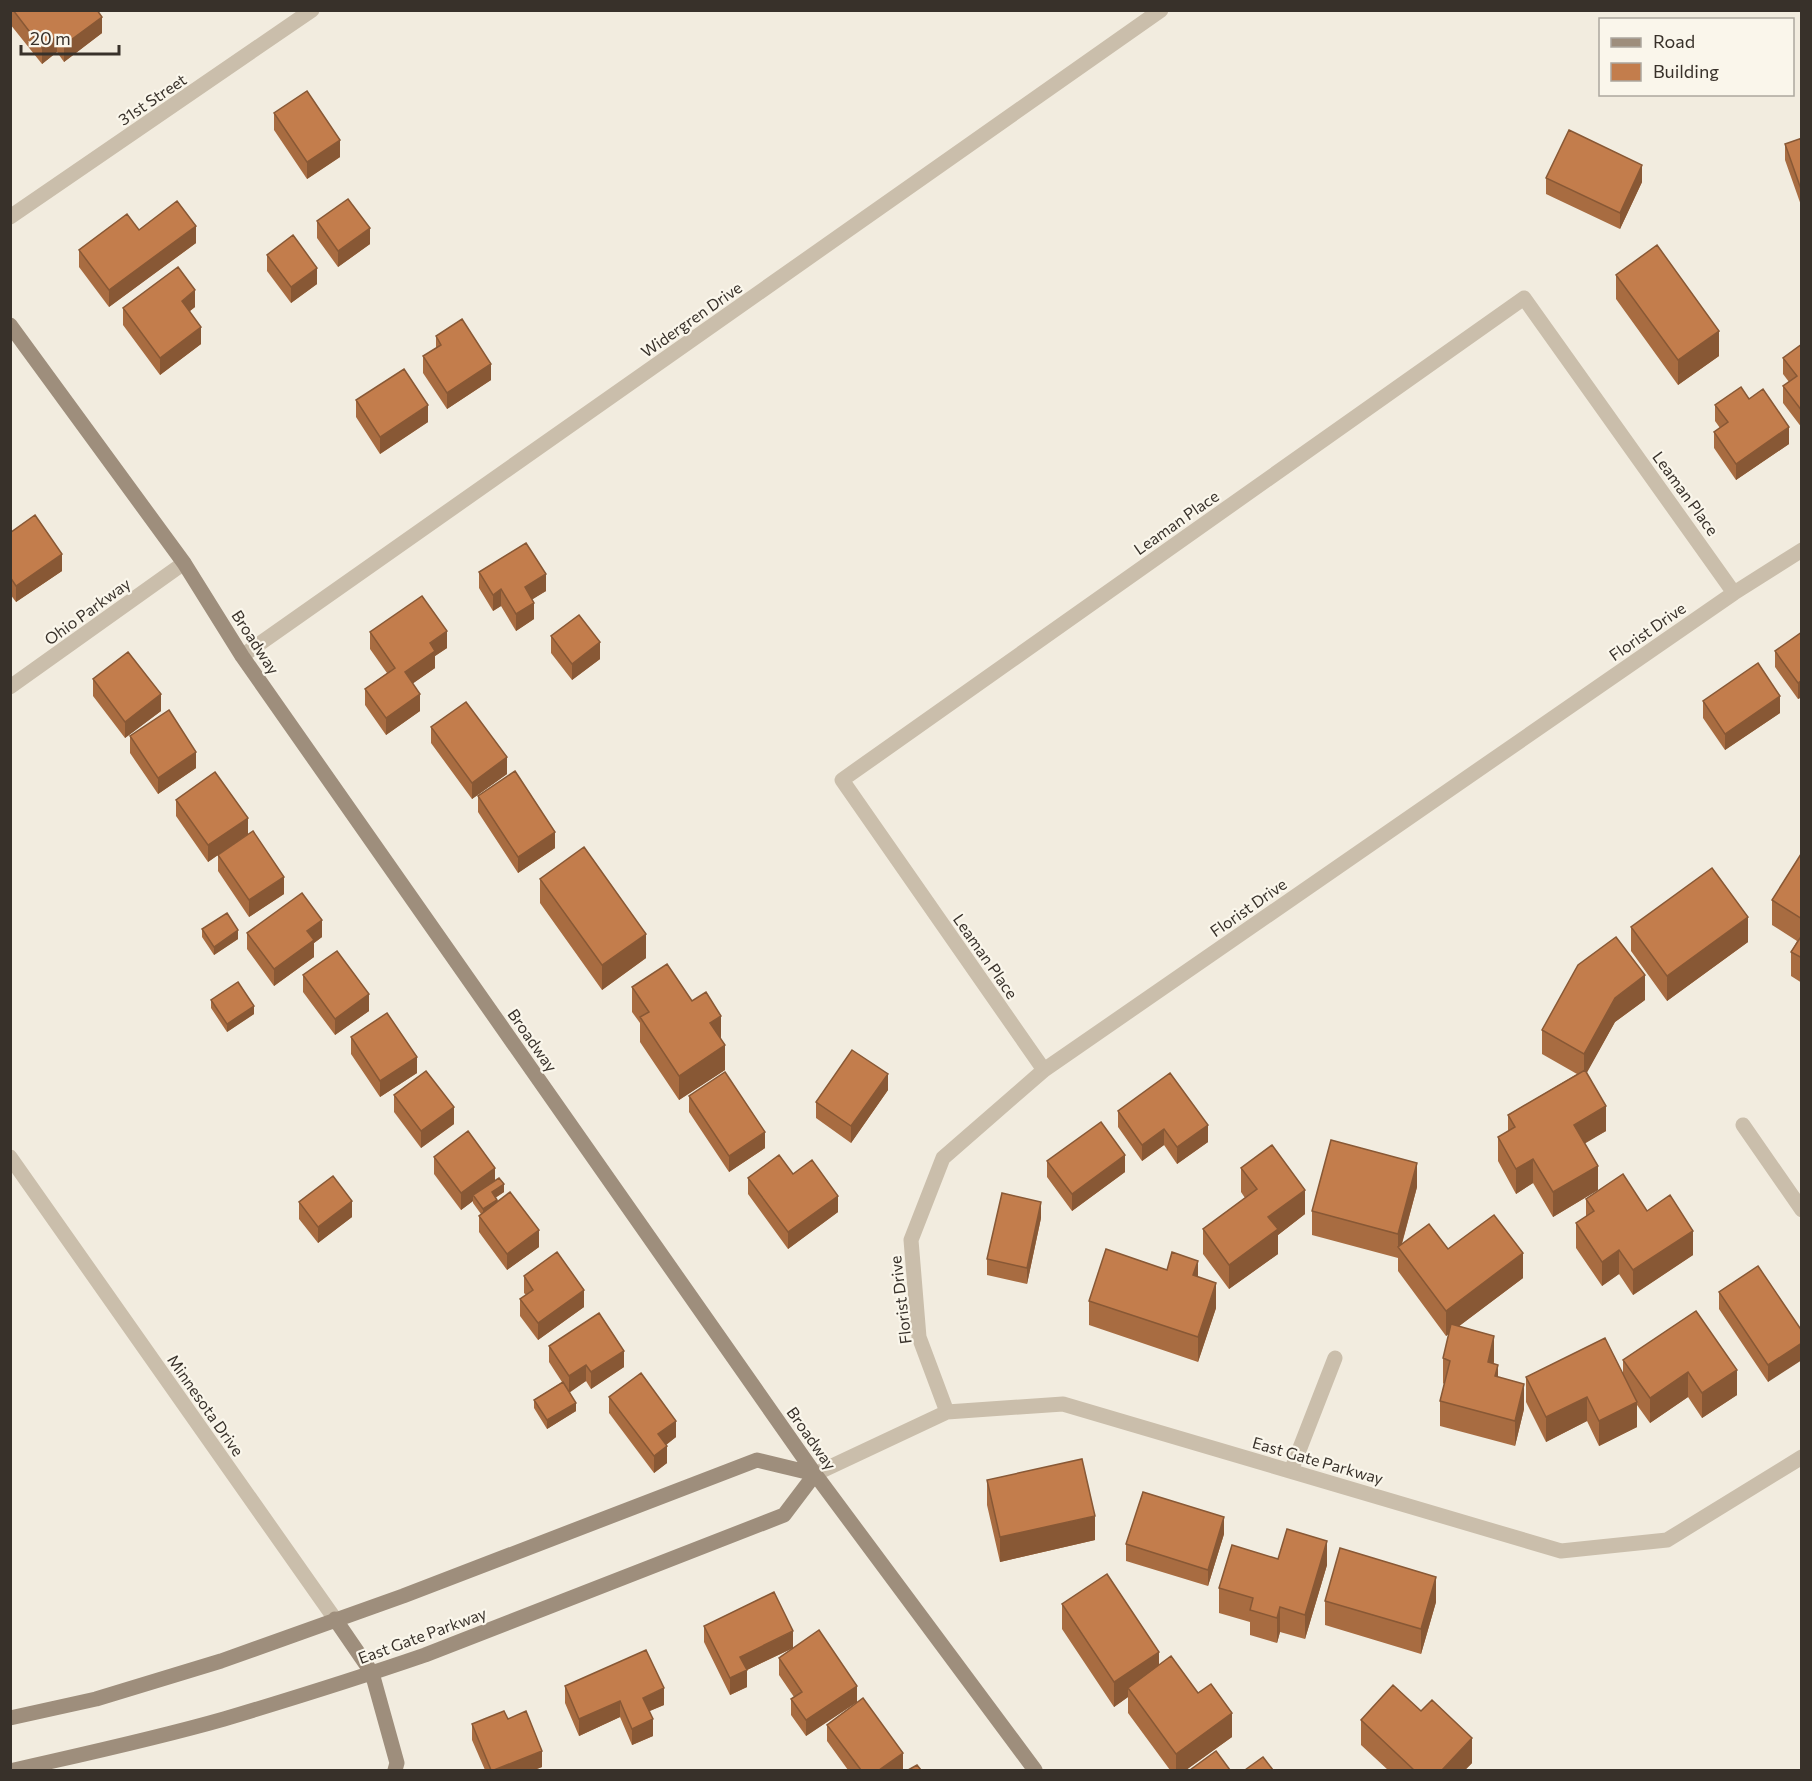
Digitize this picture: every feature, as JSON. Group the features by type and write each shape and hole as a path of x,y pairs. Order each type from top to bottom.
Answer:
{"street":[{"name":"31st Street","path":"10,217 312,10"},
{"name":"Widergren Drive","path":"242,656 1161,10"},
{"name":"Leaman Place","path":"1044,1070 842,780 1524,298 1734,593"},
{"name":"Broadway","path":"10,325 184,563 242,656 815,1474 1035,1770"},
{"name":"Florist Drive","path":"947,1412 920,1337 911,1240 944,1158 1044,1070 1734,593 1802,550"},
{"name":"Ohio Parkway","path":"10,687 184,563"},
{"path":"1743,1125 1802,1210"},
{"name":"Minnesota Drive","path":"10,1157 372,1673 397,1763 395,1770"},
{"path":"1290,1471 1335,1358"},
{"name":"East Gate Parkway","path":"14,1770 149,1739 222,1719 436,1651 784,1515 815,1474 947,1412 1063,1404 1561,1551 1667,1540 1802,1457"},
{"path":"10,1718 96,1700 221,1661 403,1596 757,1460 815,1474"}],"building":[{"path":"13,10 97,10 102,17 64,45 57,36 42,48"},
{"path":"307,91 340,140 307,162 274,113"},
{"path":"1569,130 1642,165 1620,213 1546,178"},
{"path":"1802,138 1802,192 1785,144"},
{"path":"348,199 370,228 338,251 317,221"},
{"path":"177,201 196,226 109,290 79,250 127,214 139,230"},
{"path":"293,235 317,268 291,287 267,255"},
{"path":"1657,245 1719,331 1678,360 1616,275"},
{"path":"178,267 195,290 182,301 201,327 160,358 123,308"},
{"path":"462,319 491,364 447,393 423,356 441,345 436,336"},
{"path":"1802,344 1802,411 1783,386 1797,376 1783,358"},
{"path":"404,369 428,405 380,437 356,400"},
{"path":"1741,387 1749,399 1763,389 1789,427 1736,464 1714,432 1728,422 1715,405"},
{"path":"35,515 62,554 16,586 10,577 10,533"},
{"path":"526,543 546,574 525,587 534,603 516,614 501,589 493,595 479,572"},
{"path":"422,596 447,631 430,643 435,651 405,672 420,694 386,718 365,689 395,668 370,632"},
{"path":"579,615 600,642 572,664 551,636"},
{"path":"1802,632 1802,680 1798,683 1775,651"},
{"path":"128,652 161,694 125,722 93,679"},
{"path":"1758,663 1780,696 1725,734 1703,701"},
{"path":"466,702 507,757 472,783 431,727"},
{"path":"169,710 196,752 158,778 130,736"},
{"path":"515,771 555,832 518,857 478,796"},
{"path":"215,772 248,818 208,845 176,800"},
{"path":"253,831 284,877 249,900 218,855"},
{"path":"584,847 646,934 602,965 540,879"},
{"path":"1802,854 1802,919 1772,900"},
{"path":"1712,868 1748,917 1667,976 1631,927"},
{"path":"302,893 322,920 307,931 314,940 274,969 247,933"},
{"path":"227,913 238,930 214,947 202,929"},
{"path":"1802,935 1802,958 1791,952"},
{"path":"1616,937 1645,975 1615,998 1584,1054 1542,1030 1578,965"},
{"path":"337,951 369,994 335,1019 303,975"},
{"path":"667,964 692,1001 706,992 721,1016 710,1023 725,1045 679,1076 640,1017 649,1012 632,987"},
{"path":"238,982 254,1006 227,1024 211,1000"},
{"path":"387,1013 417,1057 380,1081 351,1037"},
{"path":"852,1050 888,1074 851,1126 816,1102"},
{"path":"1585,1070 1606,1106 1574,1125 1598,1166 1553,1192 1533,1159 1516,1169 1498,1137 1515,1127 1508,1115"},
{"path":"426,1071 454,1107 421,1131 394,1095"},
{"path":"725,1072 765,1132 729,1156 689,1096"},
{"path":"1170,1073 1208,1125 1177,1147 1164,1129 1142,1145 1118,1111"},
{"path":"1101,1122 1125,1155 1072,1194 1047,1161"},
{"path":"468,1131 495,1168 461,1193 434,1157"},
{"path":"1331,1140 1417,1163 1398,1234 1312,1211"},
{"path":"1272,1145 1305,1190 1268,1217 1278,1229 1229,1265 1203,1229 1257,1189 1241,1168"},
{"path":"779,1155 793,1174 812,1160 838,1196 788,1232 748,1178"},
{"path":"1623,1174 1647,1211 1670,1195 1693,1231 1633,1270 1619,1250 1602,1262 1576,1223 1594,1211 1586,1199"},
{"path":"333,1176 352,1201 318,1227 299,1202"},
{"path":"499,1178 504,1184 492,1192 497,1200 483,1209 473,1195"},
{"path":"510,1192 539,1230 507,1254 479,1216"},
{"path":"1002,1193 1041,1202 1027,1268 987,1259"},
{"path":"1494,1215 1523,1253 1446,1311 1398,1247 1429,1224 1448,1249"},
{"path":"1106,1249 1167,1270 1172,1252 1198,1261 1193,1275 1216,1283 1198,1337 1089,1301"},
{"path":"557,1252 584,1290 538,1323 520,1299 533,1290 524,1276"},
{"path":"1758,1266 1802,1331 1802,1343 1768,1365 1719,1292"},
{"path":"1696,1311 1737,1370 1702,1393 1688,1372 1650,1398 1623,1360"},
{"path":"599,1313 624,1351 591,1372 586,1365 569,1376 549,1346"},
{"path":"1451,1324 1494,1336 1488,1362 1498,1365 1495,1376 1524,1384 1515,1421 1440,1401 1450,1361 1443,1358"},
{"path":"1605,1338 1637,1402 1599,1421 1587,1397 1546,1417 1526,1377"},
{"path":"641,1373 676,1421 658,1434 667,1446 654,1456 609,1397"},
{"path":"563,1382 576,1403 547,1420 534,1400"},
{"path":"1082,1459 1095,1516 1000,1537 987,1480"},
{"path":"1143,1492 1224,1517 1208,1570 1126,1544"},
{"path":"1287,1529 1327,1541 1305,1615 1280,1607 1277,1618 1250,1610 1253,1598 1219,1588 1232,1545 1278,1559"},
{"path":"1340,1548 1436,1577 1421,1629 1325,1601"},
{"path":"1107,1574 1159,1652 1114,1682 1062,1604"},
{"path":"774,1592 793,1631 740,1657 747,1670 730,1678 704,1626"},
{"path":"819,1630 857,1686 806,1720 791,1699 802,1692 779,1658"},
{"path":"646,1650 664,1688 643,1698 653,1719 632,1729 620,1701 579,1719 565,1686"},
{"path":"1171,1656 1198,1693 1211,1684 1232,1713 1176,1754 1128,1688"},
{"path":"1393,1685 1421,1711 1432,1700 1472,1738 1442,1770 1414,1770 1361,1720"},
{"path":"863,1698 903,1753 879,1770 861,1770 827,1725"},
{"path":"504,1711 508,1719 526,1711 542,1751 491,1770 472,1724"},
{"path":"1216,1751 1230,1770 1190,1770"},
{"path":"1263,1757 1273,1770 1245,1770"},
{"path":"917,1765 921,1770 908,1770"}]}
